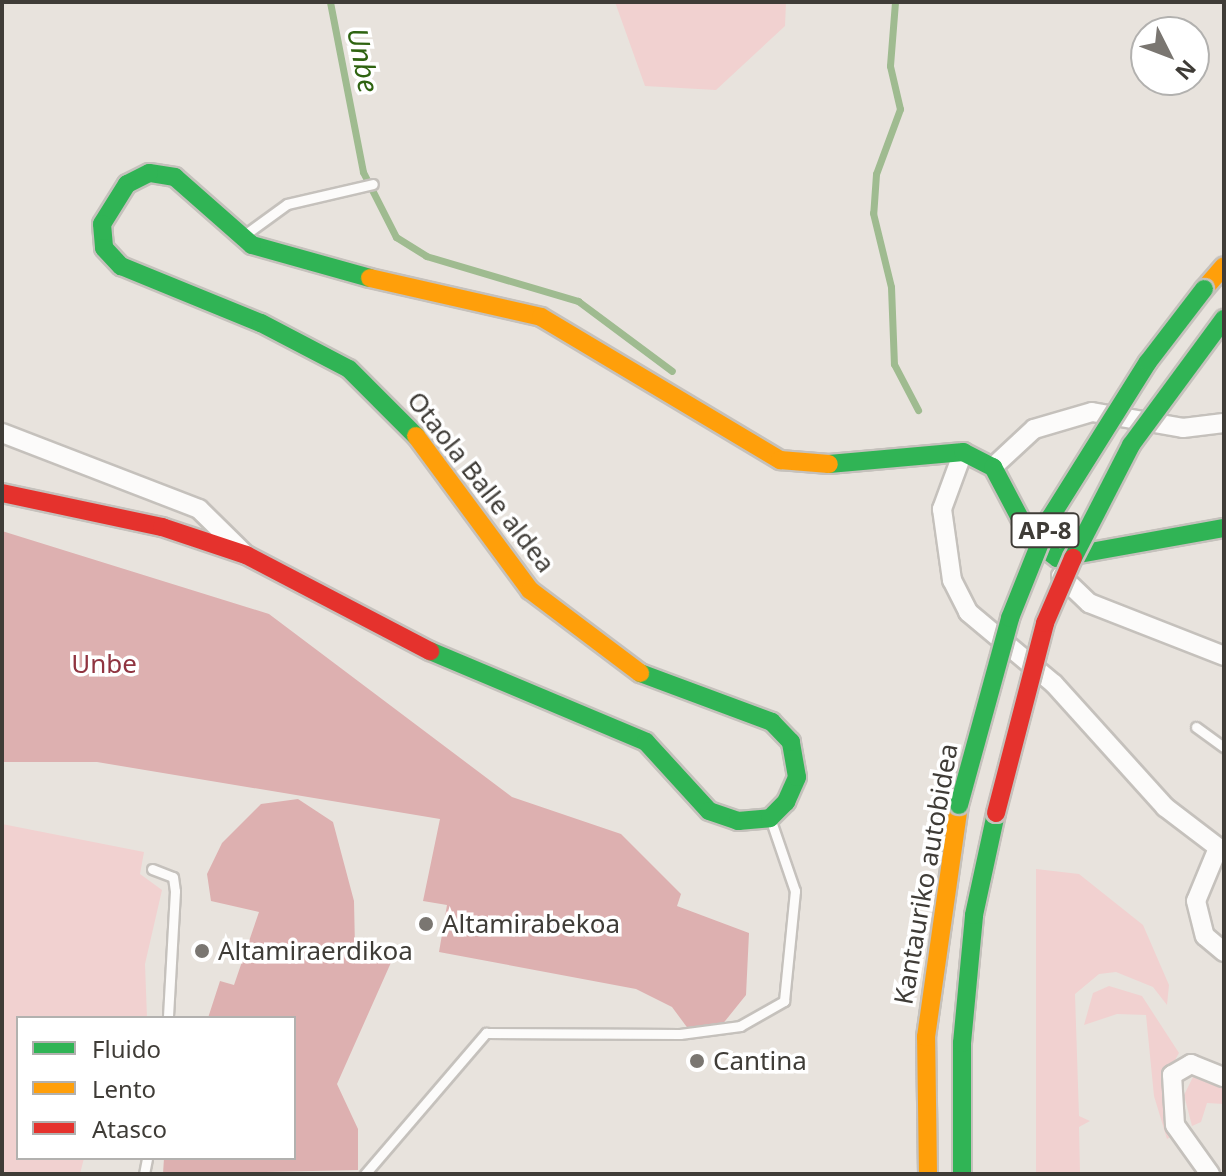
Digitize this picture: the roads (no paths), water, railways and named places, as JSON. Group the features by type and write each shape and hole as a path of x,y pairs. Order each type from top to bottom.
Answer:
{"main road":[{"name":"Otaola Balle aldea","path":"770,818 797,777 791,742 772,722 655,682 599,649 530,590 382,397 349,369 261,323 121,266 104,248 102,224 127,184 149,173 175,177 243,236 285,259 541,317 780,460 809,466 963,452"},
{"name":"Kantauriko autobidea","path":"928,1174 926,1037 959,805 1010,618 1050,518 1148,362 1224,266"},
{"name":"AP-8","path":"962,1174 966,1001 996,813 1045,623 1087,525 1131,445 1224,319"},
{"path":"963,452 993,467 1031,539 1057,558 1224,529"},
{"path":"2,493 162,527 246,555 427,650 646,742 709,811 738,821 770,818"}],"street":[{"path":"993,467 1034,429 1092,412 1183,428 1224,423"},
{"path":"2,433 199,509 246,555"},
{"path":"963,452 942,509 952,580 968,612 1054,684 1165,807 1221,850 1196,901 1205,936 1224,952"},
{"path":"1057,558 1062,580 1089,603 1224,656"},
{"path":"1210,1174 1175,1125 1172,1075 1191,1064 1224,1077"}],"lane":[{"path":"243,236 287,204 373,184"},
{"path":"1196,727 1224,747"},
{"path":"365,1174 486,1033 680,1034 740,1026 784,1001 795,891 770,818"},
{"path":"152,869 173,877 175,891 168,1016"}],"waterway":[{"name":"Unbe","path":"330,2 363,172 396,237 426,256 578,301 672,371"},
{"path":"895,2 890,66 900,109 876,174 873,213 891,287 894,364 918,410"}],"place":[{"name":"Altamirabekoa","path":"426,924"},
{"name":"Altamiraerdikoa","path":"202,951"},
{"name":"Cantina","path":"697,1061"}]}
